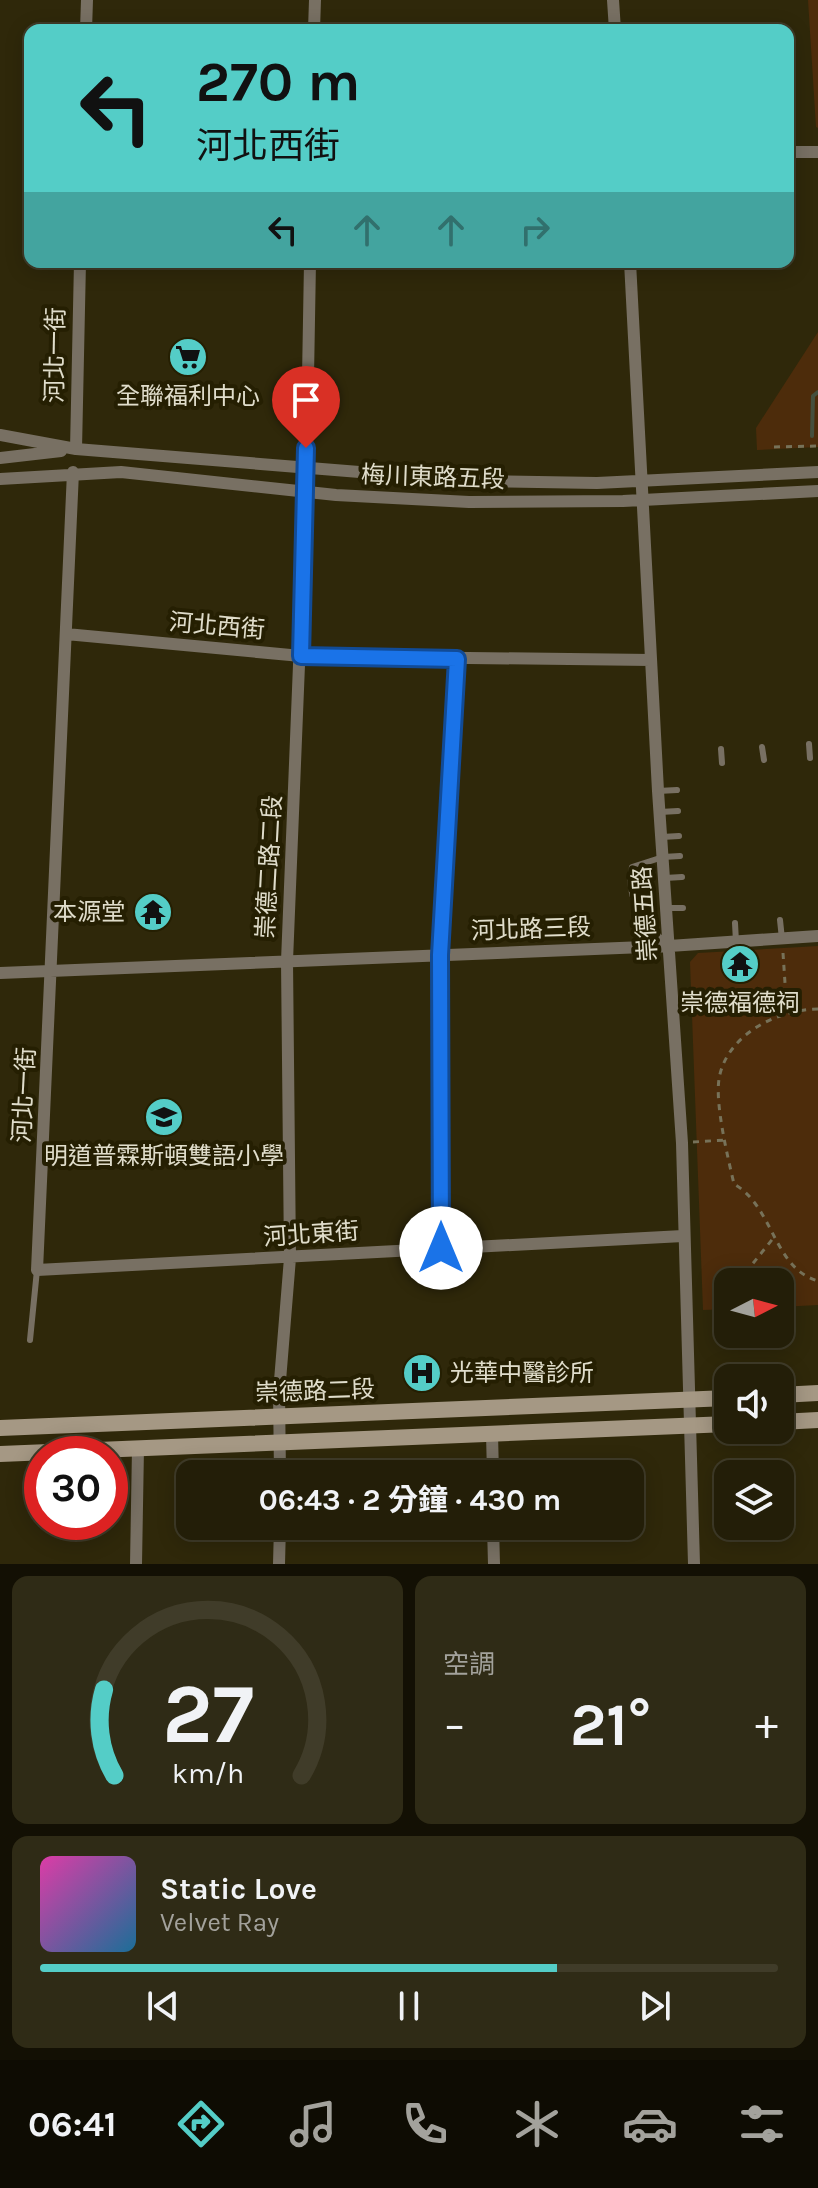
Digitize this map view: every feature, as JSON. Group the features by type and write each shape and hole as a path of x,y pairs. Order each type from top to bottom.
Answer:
{"main road":[{"path":"794,1394 818,1393"},
{"name":"崇德路二段","path":"0,1428 714,1398"},
{"path":"794,1421 818,1420"},
{"name":"崇德路二段","path":"0,1454 278,1440 714,1425"}],"street":[{"path":"86,24 87,0"},
{"path":"314,24 315,0"},
{"path":"613,0 615,24"},
{"path":"794,152 818,152"},
{"name":"河北一街","path":"76,449 80,268"},
{"name":"崇德二路二段","path":"279,1460 279,1416 290,1258 287,961 301,656 310,268"},
{"name":"崇德五路","path":"630,268 658,791 682,1143 694,1564"},
{"name":"梅川東路五段","path":"0,435 76,449 471,481 643,480 818,472"},
{"name":"梅川東路五段","path":"0,458 76,449"},
{"name":"河北一街","path":"37,1270 53,970 73,472"},
{"name":"梅川東路五段","path":"0,479 73,472 136,473 306,492 469,502 644,500 818,491"},
{"name":"河北西街","path":"66,634 301,656 651,660"},
{"path":"441,1248 440,955 457,659"},
{"name":"河北路三段","path":"0,973 669,946 818,936"},
{"name":"河北東街","path":"37,1270 683,1236"},
{"path":"492,1434 493,1460"},
{"path":"136,1564 138,1448"},
{"path":"279,1564 280,1540"},
{"path":"493,1540 494,1564"}],"lane":[{"path":"809,744 810,758"},
{"path":"762,747 764,760"},
{"path":"721,749 722,763"},
{"path":"658,791 677,790"},
{"path":"660,812 678,811"},
{"path":"662,837 679,836"},
{"path":"669,946 642,917 634,902 630,877 632,867 663,857 680,856"},
{"path":"665,878 682,877"},
{"path":"667,908 683,908"},
{"path":"780,920 782,939"},
{"path":"735,923 736,942"},
{"path":"30,1340 37,1270"}],"path":[{"path":"774,447 818,446"},
{"path":"782,939 787,1013"},
{"path":"818,1009 778,1015 748,1033 730,1053 719,1080 725,1140 734,1184 760,1206 775,1236 800,1273 818,1281"},
{"path":"682,1143 725,1140"},
{"path":"749,1268 775,1236"}],"shaded area":[{"path":"808,0 818,0 818,128 816,127"},
{"path":"818,332 818,447 757,450 756,428"},
{"path":"818,946 818,1305 794,1306 794,1268 714,1268 714,1310 703,1310 690,962 698,953"}],"waterway":[{"path":"812,436 813,396 818,392"}],"place":[{"name":"全聯福利中心","path":"188,357"},
{"name":"本源堂","path":"153,912"},
{"name":"崇德福德祠","path":"740,964"},
{"name":"明道普霖斯頓雙語小學","path":"164,1117"},
{"name":"光華中醫診所","path":"422,1373"}],"route":[{"path":"306,448 301,656 457,659 440,955 441,1248"}]}
